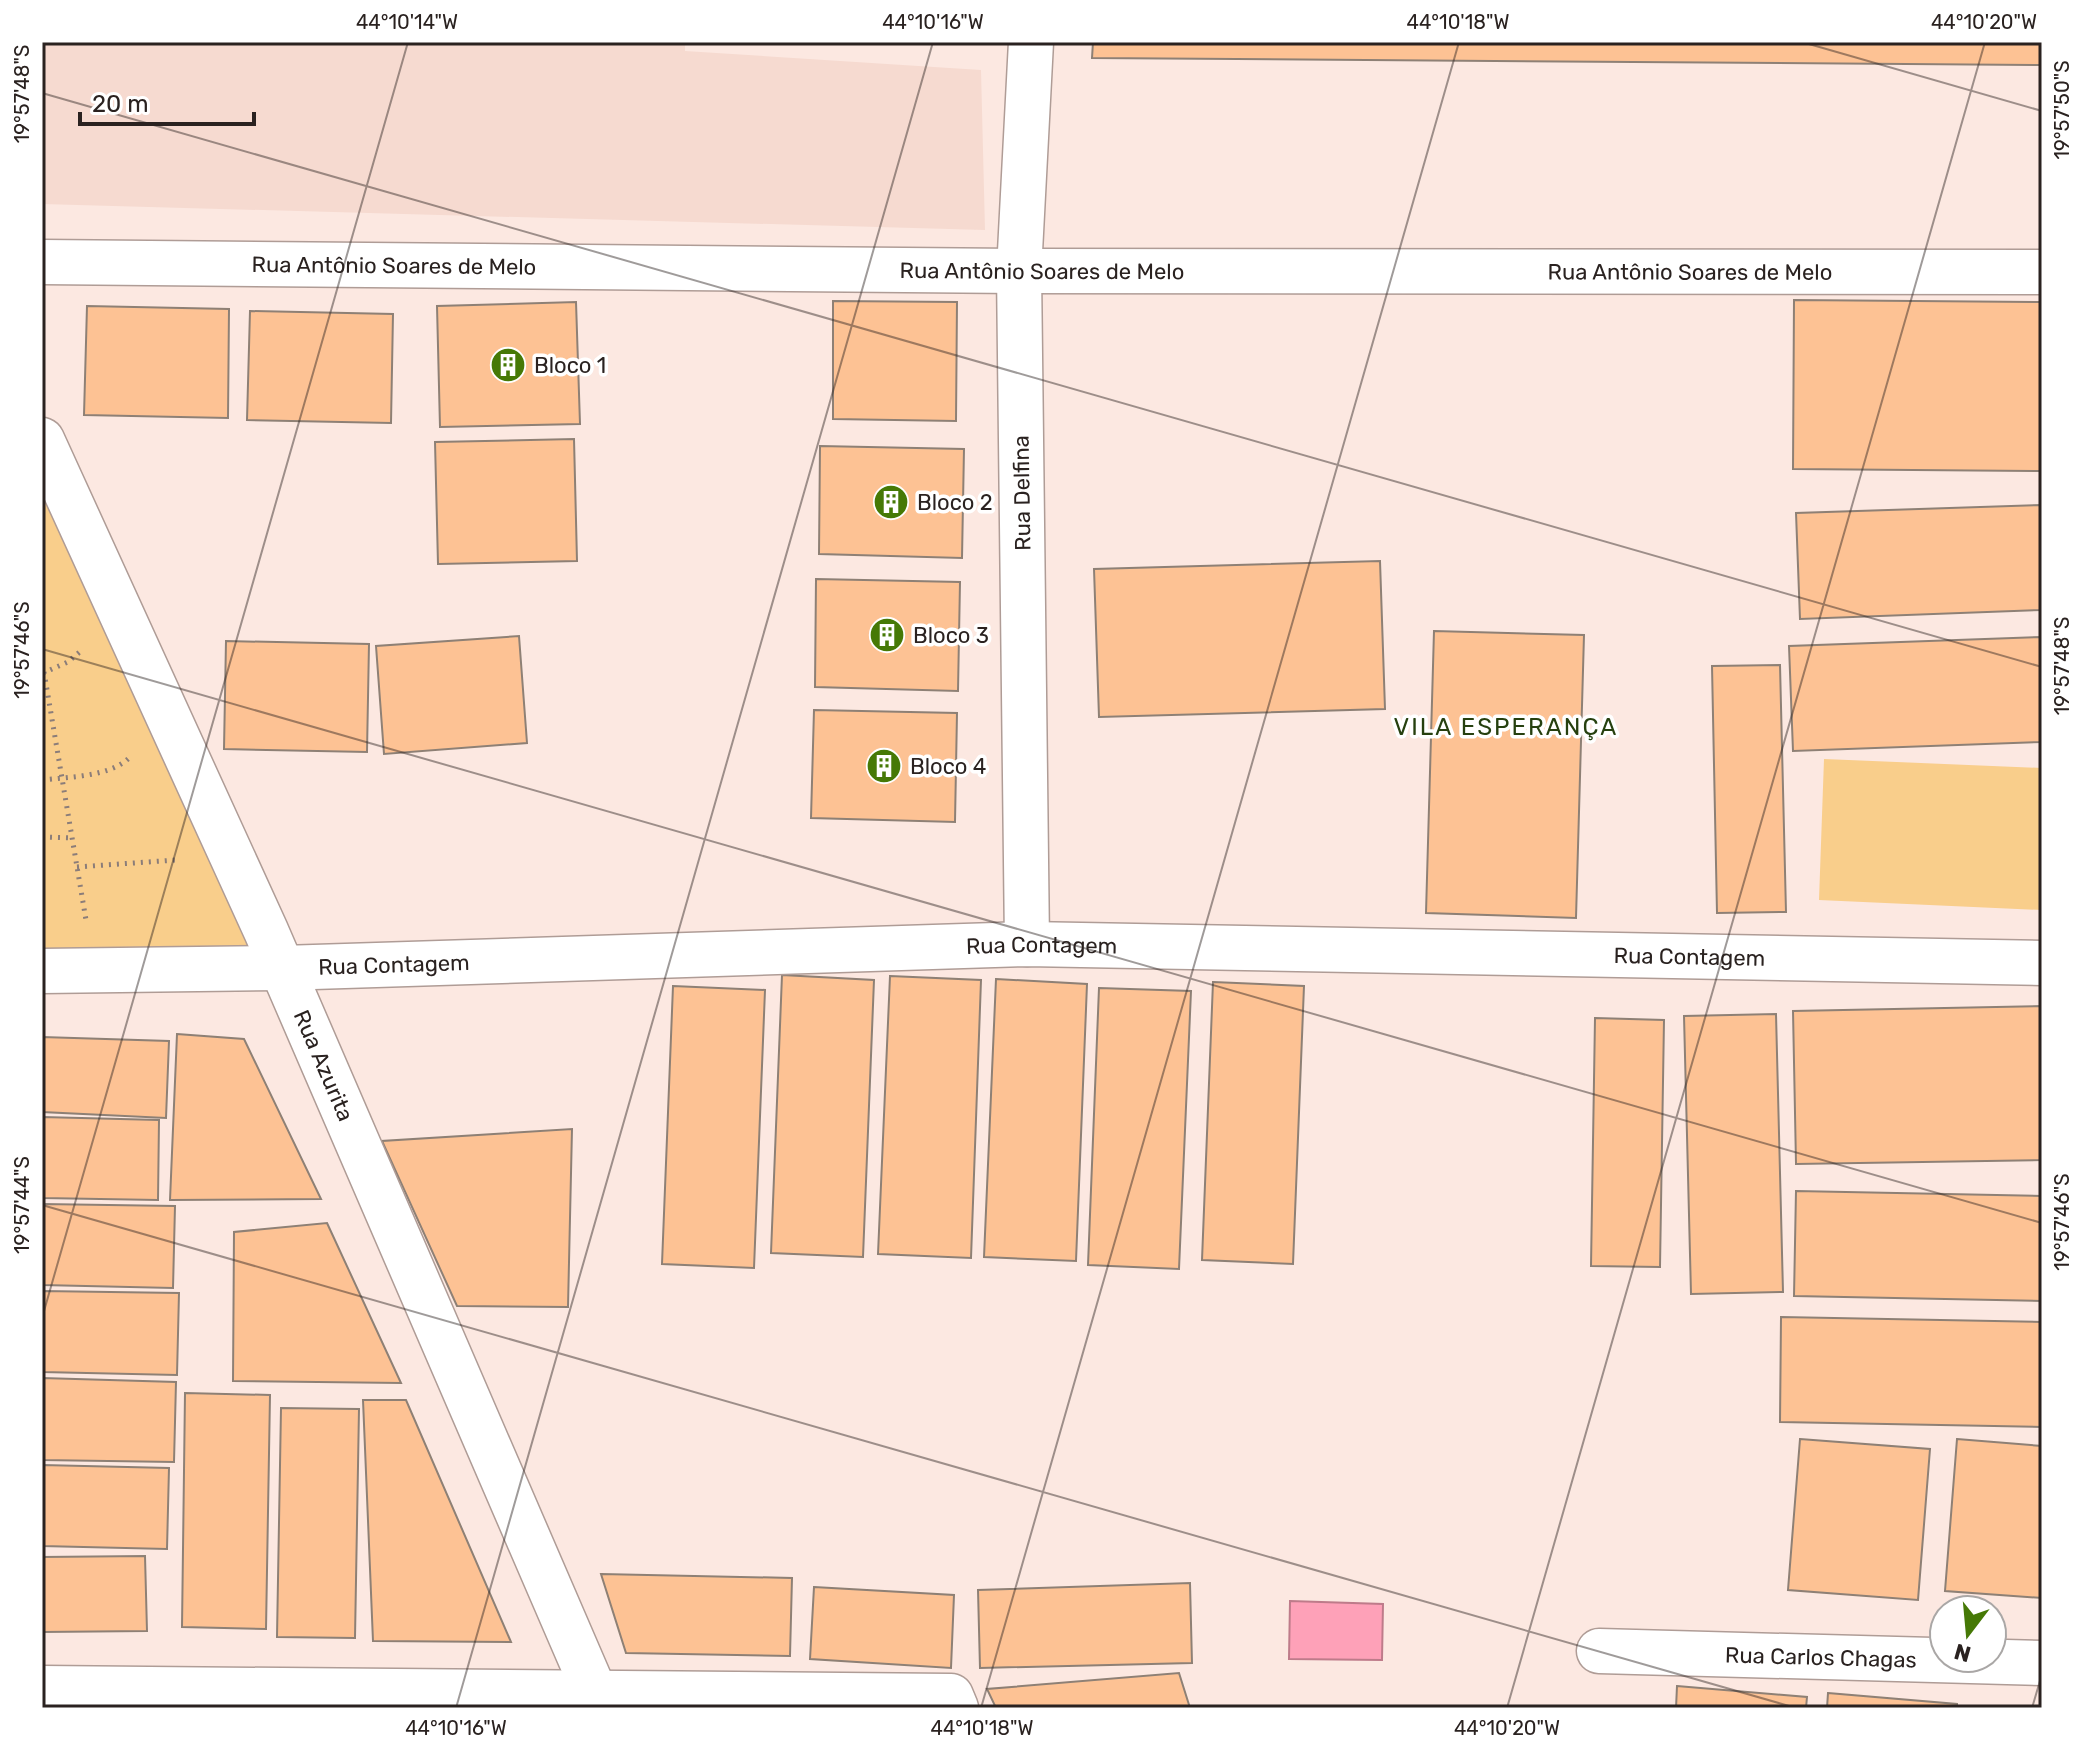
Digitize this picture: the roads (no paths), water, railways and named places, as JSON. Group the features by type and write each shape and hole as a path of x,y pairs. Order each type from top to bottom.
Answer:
{"street":[{"name":"Rua Delfina","path":"1027,944 1019,271 1031,42"},
{"name":"Rua Antônio Soares de Melo","path":"42,262 1019,271 2042,272"},
{"name":"Rua Azurita","path":"42,440 282,968 596,1695"},
{"name":"Rua Contagem","path":"42,971 282,968 1027,944 2042,963"},
{"name":"Rua Carlos Chagas","path":"1599,1651 2042,1663"},
{"path":"42,1688 951,1696 956,1708"}],"place":[{"name":"Bloco 1","path":"508,365"},
{"name":"Bloco 2","path":"891,502"},
{"name":"Bloco 3","path":"887,635"},
{"name":"Bloco 4","path":"884,766"}],"district":[{"name":"VILA ESPERANÇA","path":"1506,727"}]}
